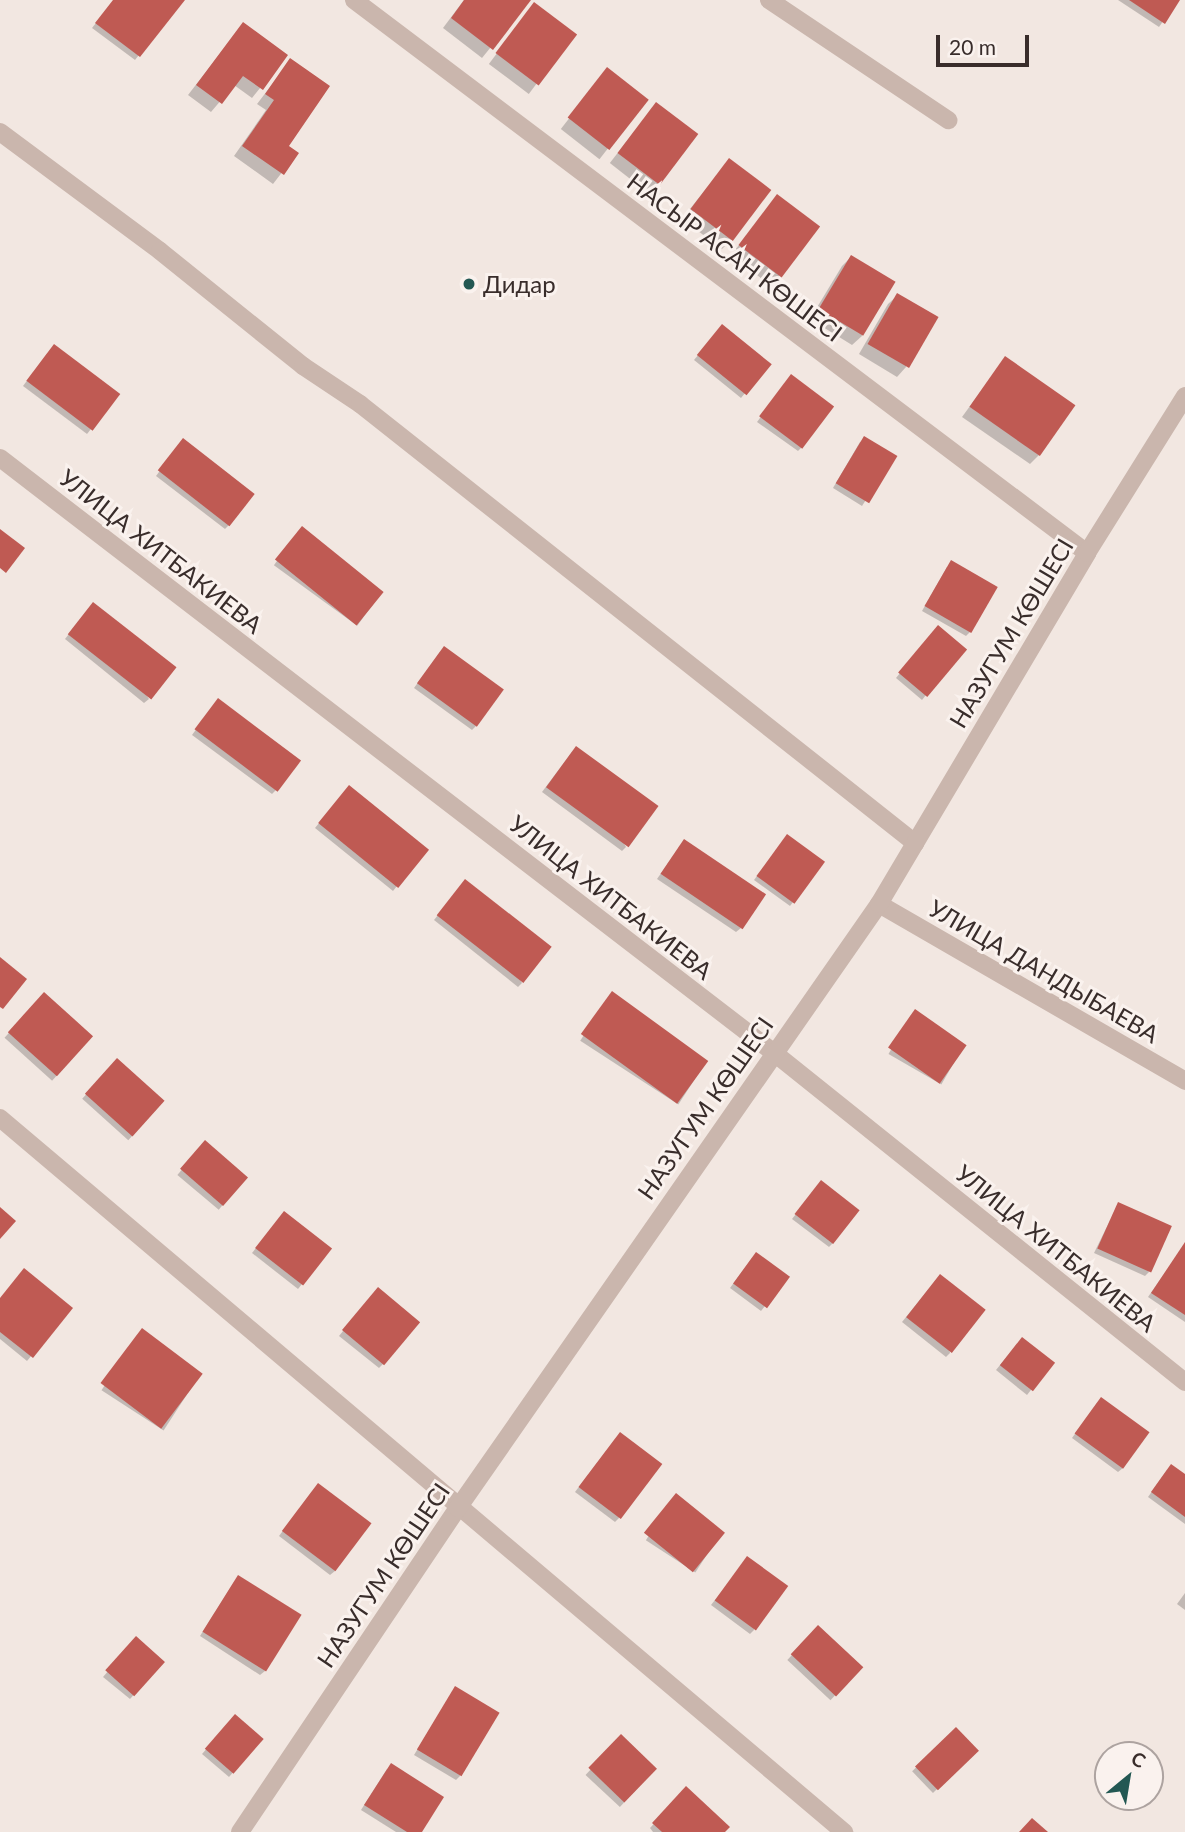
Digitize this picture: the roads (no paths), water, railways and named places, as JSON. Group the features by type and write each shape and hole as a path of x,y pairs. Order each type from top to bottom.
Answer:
{"street":[{"name":"НАСЫР АСАН КӨШЕСІ","path":"354,0 1087,553"},
{"path":"769,0 948,120"},
{"path":"0,132 160,251 303,366 360,404 915,843"},
{"name":"НАЗУГУМ КӨШЕСІ","path":"240,1832 458,1508 773,1052 879,904 1087,553 1185,396"},
{"name":"УЛИЦА ХИТБАКИЕВА","path":"0,458 773,1052 1185,1382"},
{"name":"УЛИЦА ДАНДЫБАЕВА","path":"879,904 1185,1081"},
{"path":"0,1118 844,1832"}],"place":[{"name":"Дидар","path":"469,284"}]}
